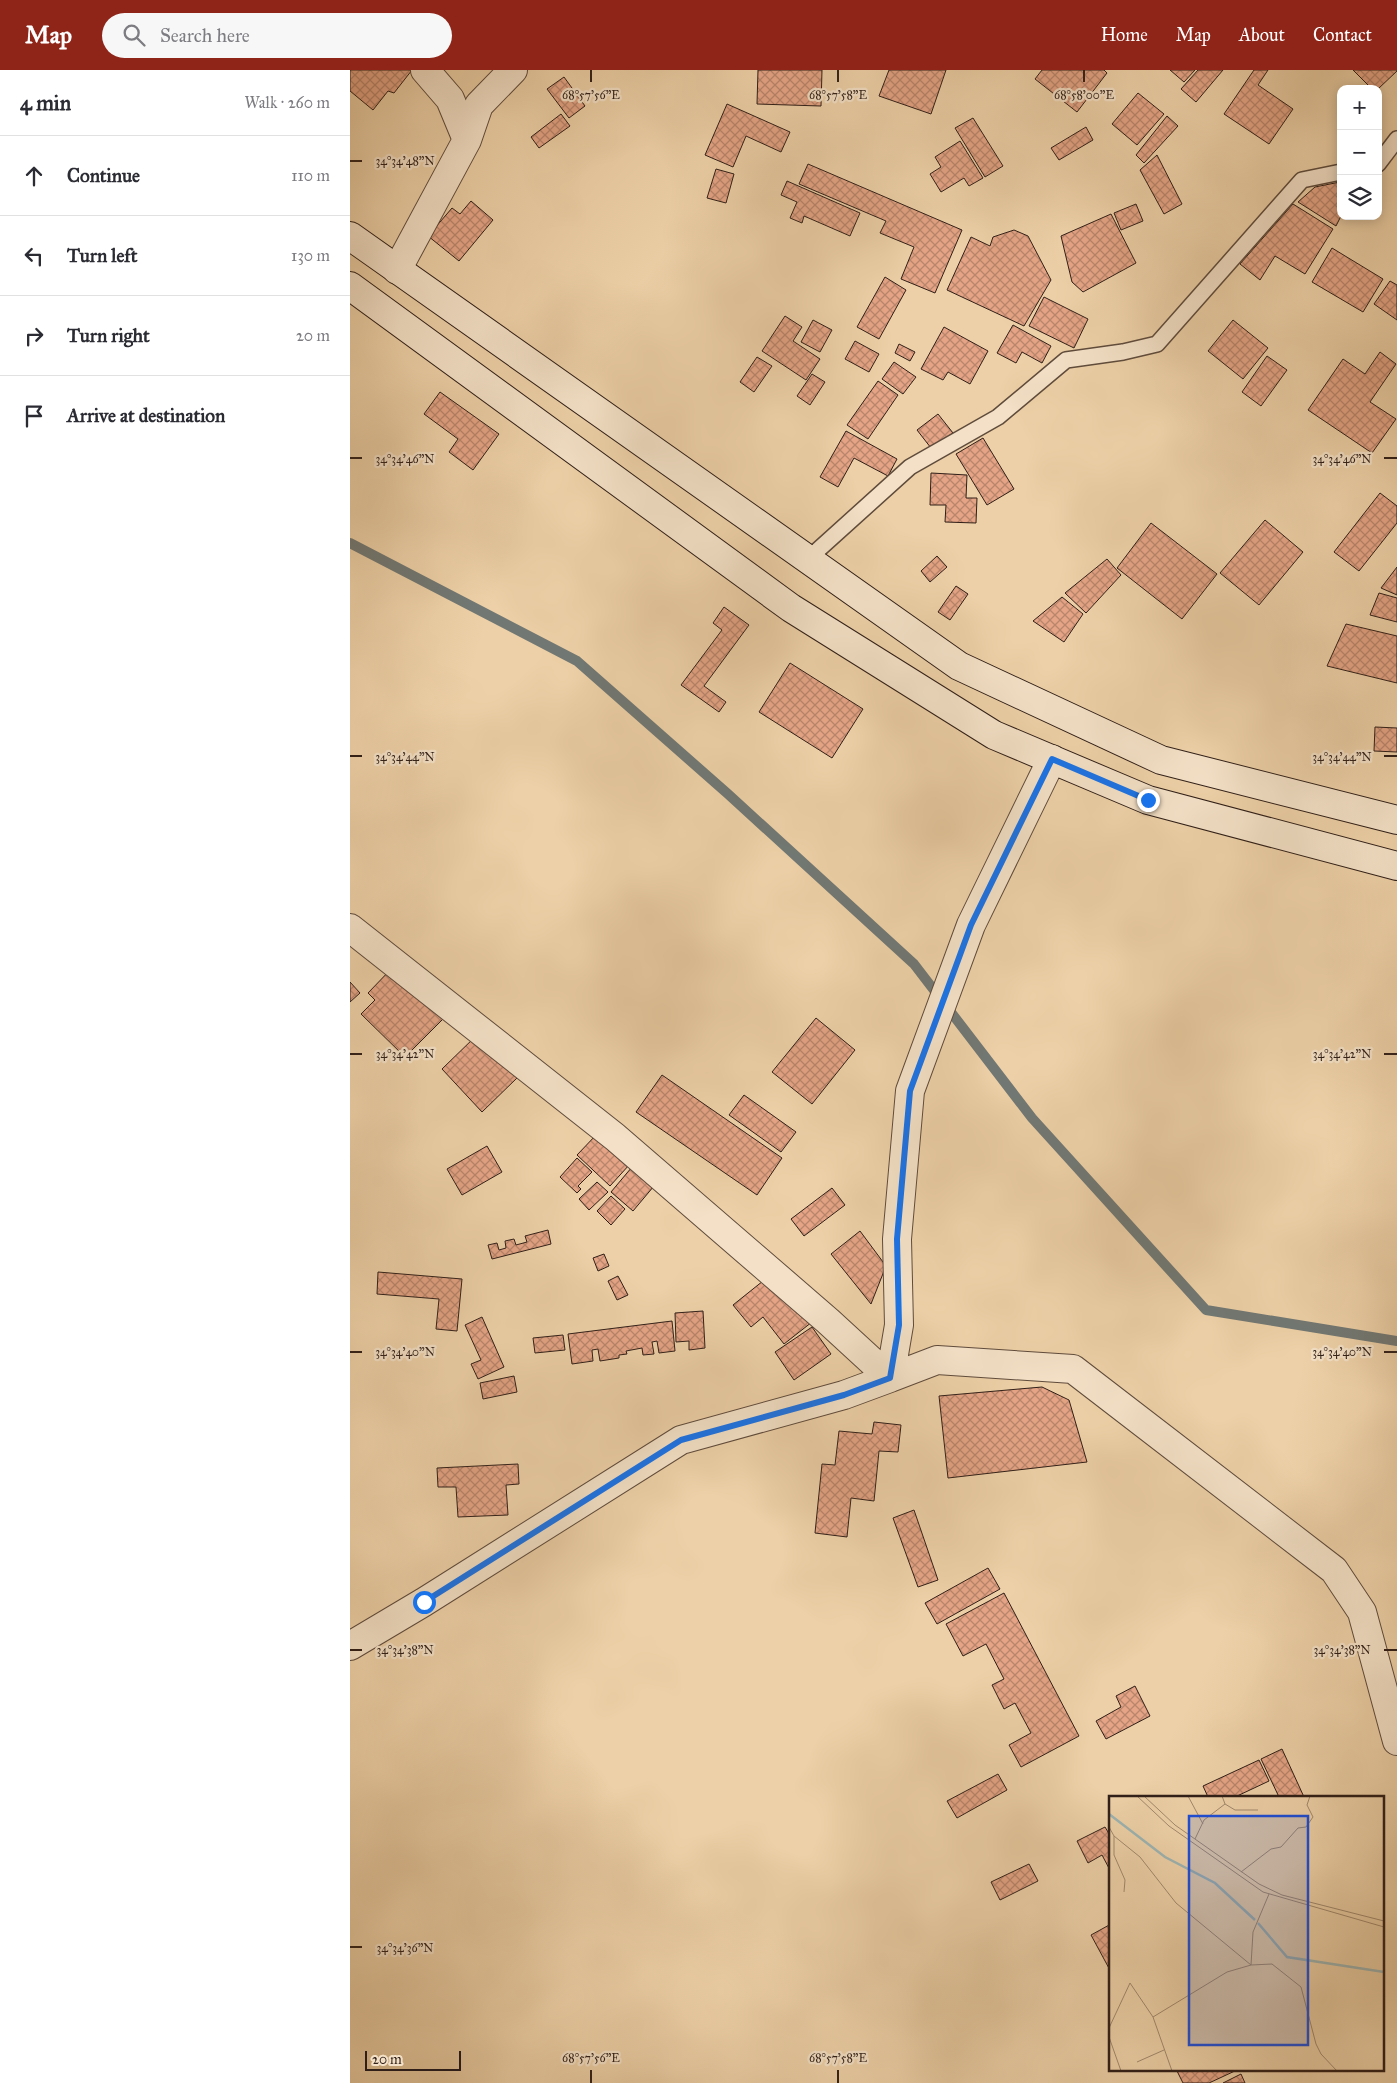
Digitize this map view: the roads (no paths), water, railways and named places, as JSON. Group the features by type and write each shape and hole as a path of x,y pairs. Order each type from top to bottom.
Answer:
{"street":[{"path":"425,70 450,99 467,140"},
{"path":"397,270 467,140 478,105 513,70"},
{"path":"350,236 959,666 1161,760 1397,820"},
{"path":"350,286 791,608 994,735 1148,800 1397,866"},
{"path":"890,1378 899,1325 897,1239 910,1091 971,925 1052,759"},
{"path":"350,928 615,1137 828,1321 890,1378"},
{"path":"350,1646 424,1602 681,1440 844,1395 937,1360 1073,1369 1334,1570 1362,1612 1397,1740"}],"lane":[{"path":"1382,159 1397,138"},
{"path":"808,559 910,467 998,417 1066,360 1123,352 1157,344 1302,180 1337,173"}],"waterway":[{"path":"350,543 577,661 728,794 914,964 1032,1118 1206,1310 1397,1341"}]}
